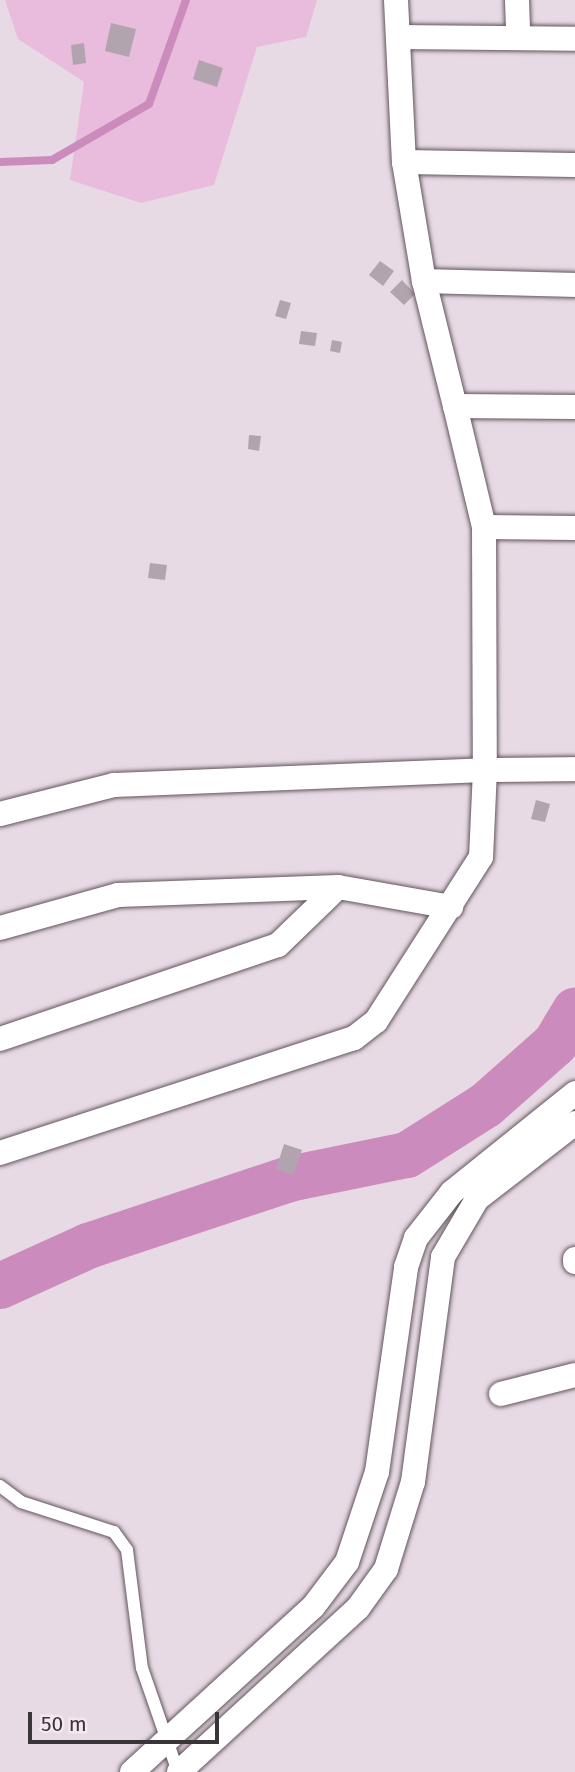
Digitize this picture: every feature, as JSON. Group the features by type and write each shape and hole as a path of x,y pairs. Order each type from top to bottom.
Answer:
{"street":[{"path":"0,1153 355,1038 376,1021 481,857 485,770 484,527 424,281 404,162 396,0"},
{"path":"517,0 518,38"},
{"path":"398,37 575,39"},
{"path":"404,162 575,165"},
{"path":"424,281 575,285"},
{"path":"455,406 575,407"},
{"path":"484,527 575,528"},
{"path":"0,814 114,785 485,770 575,769"},
{"path":"0,928 118,895 338,887 451,907"},
{"path":"0,1039 278,945 338,887"},
{"path":"132,1772 313,1607 347,1562 377,1472 406,1267 416,1238 452,1192 575,1093"},
{"path":"178,1772 358,1608 386,1569 413,1482 443,1257 477,1199 575,1123"},
{"path":"501,1394 575,1374"}],"lane":[{"path":"0,1486 21,1502 114,1532 127,1550 142,1668 164,1744 178,1772"}],"shaded area":[{"path":"5,0 317,0 306,37 257,47 214,185 141,203 70,180 84,82 18,39"}],"building":[{"path":"111,23 136,29 129,57 105,51"},
{"path":"84,43 86,63 73,65 71,45"},
{"path":"199,60 223,68 217,87 193,79"},
{"path":"380,261 394,271 383,286 369,275"},
{"path":"402,280 415,294 404,305 390,292"},
{"path":"280,300 291,303 286,319 275,316"},
{"path":"301,331 317,333 315,346 299,344"},
{"path":"332,340 342,342 340,353 330,351"},
{"path":"249,435 261,436 259,451 248,449"},
{"path":"150,563 167,565 165,580 148,578"},
{"path":"536,800 550,804 545,822 531,819"},
{"path":"284,1144 302,1150 293,1175 276,1169"}],"waterway":[{"path":"0,162 52,160 149,104 186,0"},
{"path":"0,1286 88,1246 289,1179 407,1155 486,1105 555,1044 575,1011"}]}
